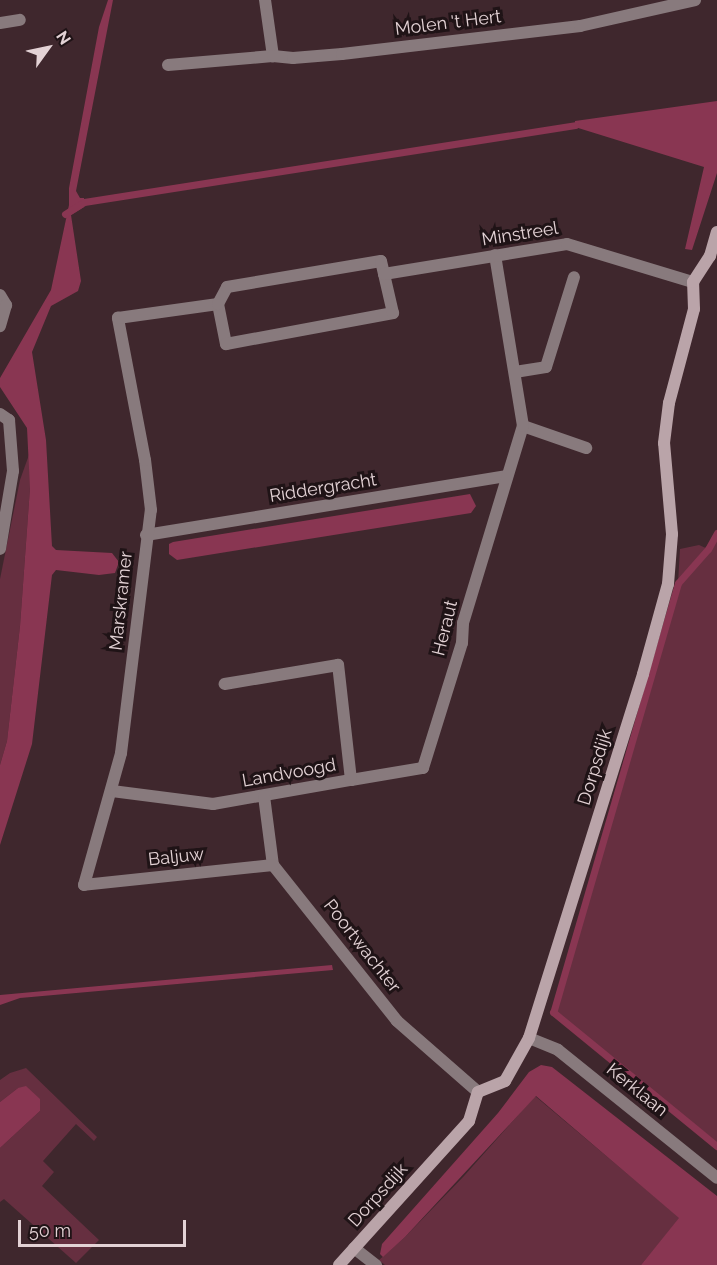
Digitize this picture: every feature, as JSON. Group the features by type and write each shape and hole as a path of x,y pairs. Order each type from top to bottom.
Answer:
{"street":[{"path":"265,0 273,56"},
{"name":"Molen 't Hert","path":"168,65 273,56 293,58 342,54 580,26 695,0"},
{"path":"0,23 20,20"},
{"path":"693,282 710,256 717,232"},
{"name":"Minstreel","path":"384,274 567,244 693,282"},
{"name":"Heraut","path":"351,780 423,768 462,643 463,622 523,426 495,255"},
{"path":"381,261 393,313 226,344 218,304 227,287 381,261"},
{"path":"515,372 546,367 574,277"},
{"name":"Dorpsdijk","path":"339,1265 469,1121 478,1092 505,1081 529,1038 643,674 668,584 672,534 664,443 669,403 694,309 693,282"},
{"path":"0,326 3,300"},
{"name":"Marskramer","path":"84,885 121,753 146,535 151,510 145,460 118,318 218,304"},
{"path":"0,414 9,420 13,471 0,549"},
{"path":"523,426 586,448"},
{"name":"Riddergracht","path":"146,535 507,476"},
{"name":"Landvoogd","path":"112,791 213,804 351,780 338,665 225,684"},
{"path":"264,796 273,865"},
{"name":"Baljuw","path":"84,885 273,865"},
{"name":"Poortwachter","path":"273,865 397,1021 478,1092"},
{"name":"Kerklaan","path":"529,1038 558,1050 717,1178"},
{"name":"Dorpsdijk","path":"354,1248 376,1265"}],"shaded area":[{"path":"108,0 113,0 76,191 80,198 84,198 84,207 71,215 81,281 78,291 51,306 32,352 46,440 52,546 56,550 112,553 119,562 115,573 99,575 56,570 52,575 32,744 0,845 0,765 7,741 20,626 30,488 27,428 0,387 0,378 51,290 69,205 69,188 99,27"},
{"path":"717,101 717,173 692,250 685,249 704,167 575,127 575,121"},
{"path":"30,452 30,488 20,626 7,741 0,765 0,579 20,480"},
{"path":"470,494 476,506 471,513 177,560 169,554 169,544 173,542"},
{"path":"717,533 717,1142 553,1012 678,583 680,549 699,545 708,549"},
{"path":"332,965 333,970 20,998 0,1005 0,995"},
{"path":"541,1065 552,1067 717,1196 717,1265 641,1265 679,1218 536,1096 405,1237 383,1257 380,1254 382,1244 498,1113 529,1072"},
{"path":"26,1068 97,1137 94,1141 76,1124 43,1161 54,1172 42,1186 99,1240 76,1263 4,1199 0,1202 0,1148 40,1111 18,1088 0,1102 0,1080 10,1073"},
{"path":"26,1086 40,1099 40,1111 0,1148 0,1102 18,1088"},
{"path":"535,1096 680,1218 641,1265 385,1265 379,1260 405,1237 464,1176"}],"waterway":[{"path":"65,214 84,202 575,125"},
{"path":"717,533 708,549 678,583 553,1012 717,1146"}]}
